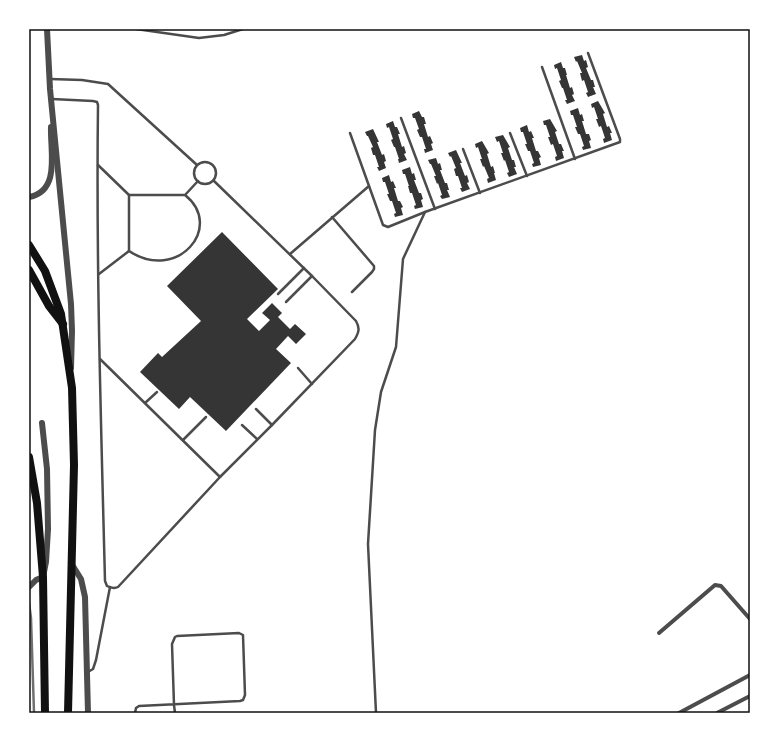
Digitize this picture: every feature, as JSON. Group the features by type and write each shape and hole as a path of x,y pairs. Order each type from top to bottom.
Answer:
{"highway":[{"path":"29,245 45,271 58,304 64,325 73,403 74,442 70,562 68,713"},
{"path":"29,270 50,306 64,325"},
{"path":"29,457 38,503 43,577 45,713"}],"street":[{"path":"47,29 50,79 71,304 72,344 70,372"},
{"path":"29,197 40,193 49,184 51,176 53,109"},
{"path":"29,587 36,580 43,577 46,562 48,529 47,469 42,423"},
{"path":"70,562 81,579 84,588 88,713"},
{"path":"659,633 715,585 721,586 750,620"},
{"path":"679,713 750,675"},
{"path":"717,713 750,696"}],"lane":[{"path":"136,29 199,38 224,35 243,29"},
{"path":"350,133 384,226 388,227 425,212 618,144 620,141 588,52"},
{"path":"542,67 575,159"},
{"path":"50,79 82,80 108,84 197,165"},
{"path":"52,99 97,102 98,274 105,581 107,586 110,587 118,587 220,477 257,439 272,426 355,339 359,332 359,326 356,320 214,181"},
{"path":"401,118 435,209"},
{"path":"510,133 527,176"},
{"path":"463,149 480,193"},
{"path":"204,162 211,165 216,174 214,181 208,184 198,181 193,173 197,165 204,162"},
{"path":"97,165 129,195 186,195 194,202 198,211 200,225 197,238 189,249 178,257 164,261 149,260 138,257 129,251"},
{"path":"186,195 198,181"},
{"path":"290,254 369,186"},
{"path":"129,195 129,251"},
{"path":"376,713 368,544 375,430 381,392 396,347 403,259 425,212"},
{"path":"332,217 374,266 372,272 352,292"},
{"path":"98,274 129,251"},
{"path":"278,294 304,268"},
{"path":"286,302 312,276"},
{"path":"100,359 220,477"},
{"path":"298,368 312,384"},
{"path":"145,403 157,392"},
{"path":"256,409 272,426"},
{"path":"183,440 206,417"},
{"path":"242,425 257,439"},
{"path":"87,672 93,669 96,660 110,587"},
{"path":"135,713 136,708 139,706 174,705 240,702 243,700 245,695 243,635 239,633 175,637 172,644 174,705 175,713"}],"building":[{"path":"582,55 584,61 586,60 588,67 586,68 591,80 593,80 595,87 593,87 596,94 588,97 584,80 582,81 580,73 582,73 574,57"},
{"path":"561,62 563,68 565,68 570,88 572,87 574,94 572,95 575,101 567,104 563,88 559,81 561,80 557,68 555,69 554,65"},
{"path":"598,101 605,113 603,114 607,127 609,126 612,133 610,133 612,140 604,143 603,139 605,138 601,126 599,127 594,107 592,108 591,104"},
{"path":"578,108 580,115 582,114 584,121 582,121 586,134 589,134 591,140 589,141 591,148 583,150 582,147 584,146 580,134 578,134 573,115 571,115 570,111"},
{"path":"419,111 422,117 424,117 426,124 424,124 428,137 430,136 433,143 431,144 433,150 425,153 424,149 426,149 422,137 420,137 417,130 419,129 412,114"},
{"path":"550,119 557,131 555,132 559,144 561,144 564,151 562,151 564,158 556,161 555,157 557,156 553,144 551,145 546,125 544,125 543,121"},
{"path":"393,121 400,134 398,134 402,147 404,146 406,153 404,154 407,160 399,163 395,147 391,140 393,139 389,127 387,128 386,124"},
{"path":"527,125 529,132 531,131 534,138 532,138 536,151 538,151 541,157 539,158 541,165 533,167 532,164 534,163 530,151 528,151 523,132 521,132 520,128"},
{"path":"373,129 379,142 377,142 382,155 384,154 386,161 384,162 386,168 379,171 375,155 373,155 371,148 373,147 365,132"},
{"path":"503,135 510,147 508,148 512,160 514,160 516,167 514,167 517,174 509,177 507,173 509,172 501,153 503,153 499,141 497,142 495,137"},
{"path":"482,141 489,153 487,154 491,167 493,166 496,180 488,183 487,179 489,178 480,159 482,159 478,147 476,148 475,144"},
{"path":"456,150 462,163 460,163 465,176 467,175 469,182 467,183 470,189 462,192 458,176 456,176 454,169 456,168 451,156 450,157 448,153"},
{"path":"436,158 438,164 440,163 442,170 440,170 449,190 447,190 450,197 442,199 440,196 442,195 438,183 437,184 434,176 436,176 428,160"},
{"path":"410,167 412,174 414,173 416,180 414,180 419,193 421,193 423,199 421,200 423,207 415,209 414,206 416,205 412,193 410,193 405,174 403,174 402,170"},
{"path":"389,175 391,182 393,181 396,188 394,188 398,201 400,201 403,207 401,208 403,215 395,217 394,214 396,213 392,201 390,201 385,182 383,182 382,178"},
{"path":"222,232 278,289 247,319 259,331 270,320 262,313 272,303 282,313 278,317 290,329 295,324 306,334 296,344 288,336 276,349 291,363 226,431 190,397 179,409 140,372 158,353 162,357 201,321 167,286"}],"railway":[{"path":"29,603 31,618 34,713"}]}
